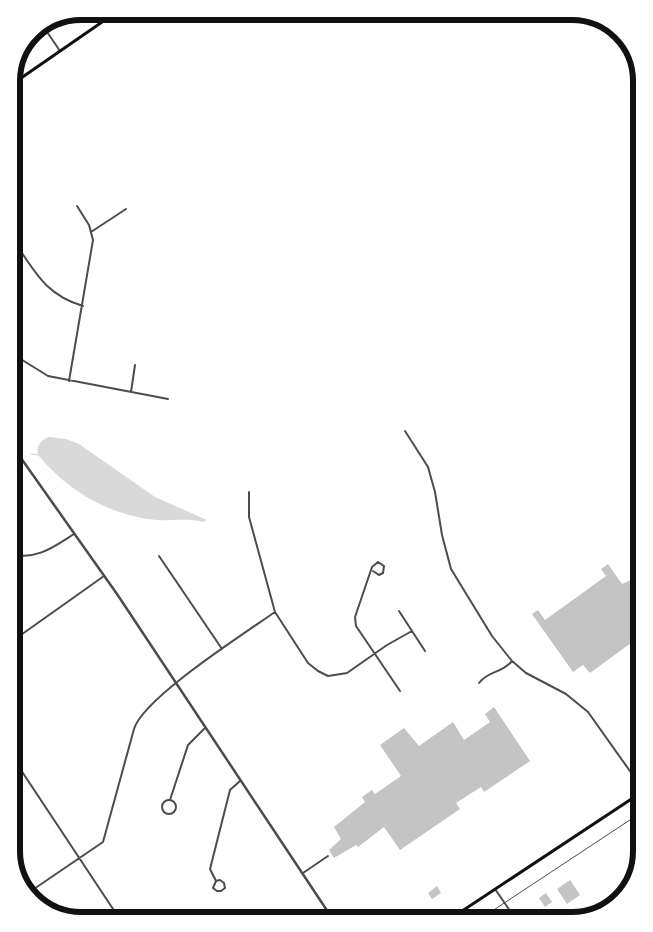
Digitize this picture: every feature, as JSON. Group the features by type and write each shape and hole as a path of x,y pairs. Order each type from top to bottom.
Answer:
{"main road":[{"path":"20,79 105,20"},
{"path":"460,912 633,798"}],"street":[{"path":"47,31 60,50"},
{"path":"70,381 92,253 91,232 77,206"},
{"path":"91,232 126,209"},
{"path":"20,250 46,286 66,300 83,306"},
{"path":"20,359 48,376 168,399"},
{"path":"131,392 135,365"},
{"path":"405,431 428,467 451,569 492,636 512,661 526,673 566,694 588,712 633,775"},
{"path":"20,457 104,576 328,912"},
{"path":"249,492 249,517 275,612 308,663 328,676 347,673 387,645 412,631"},
{"path":"20,556 38,554 74,534"},
{"path":"160,556 222,649"},
{"path":"373,571 375,574 383,573 384,566 382,563 374,564 355,617 356,626 400,691"},
{"path":"20,636 104,576"},
{"path":"399,611 425,651"},
{"path":"34,889 105,840 135,724 175,682 275,612"},
{"path":"479,683 486,674 506,668 512,661"},
{"path":"170,800 188,745 205,728"},
{"path":"20,768 115,912"},
{"path":"216,881 220,880 224,883 225,888 222,891 217,891 213,888 216,881 210,869 230,790 240,781"},
{"path":"170,800 174,803 175,808 172,812 168,813 163,810 162,806 165,801 170,800"},
{"path":"303,873 328,856"},
{"path":"495,889 511,912"}],"lane":[{"path":"490,912 633,818"}],"shaded area":[{"path":"49,437 66,439 79,444 155,497 207,520 203,522 140,518 91,500 63,480 38,455 40,443"}],"building":[{"path":"608,564 622,584 633,579 633,644 631,643 590,673 583,665 573,672 532,614 538,610 545,620 606,576 601,569"},
{"path":"494,707 530,761 484,792 481,787 456,803 460,809 400,850 384,827 358,847 356,845 334,858 329,850 341,839 334,827 365,802 362,797 372,790 375,794 401,776 380,745 404,728 419,746 453,722 464,740 490,722 485,714"},
{"path":"570,880 580,895 567,904 557,889"},
{"path":"437,886 441,893 432,899 428,893"},
{"path":"546,893 552,902 545,907 539,898"}],"waterway":[{"path":"31,454 38,455"}]}
